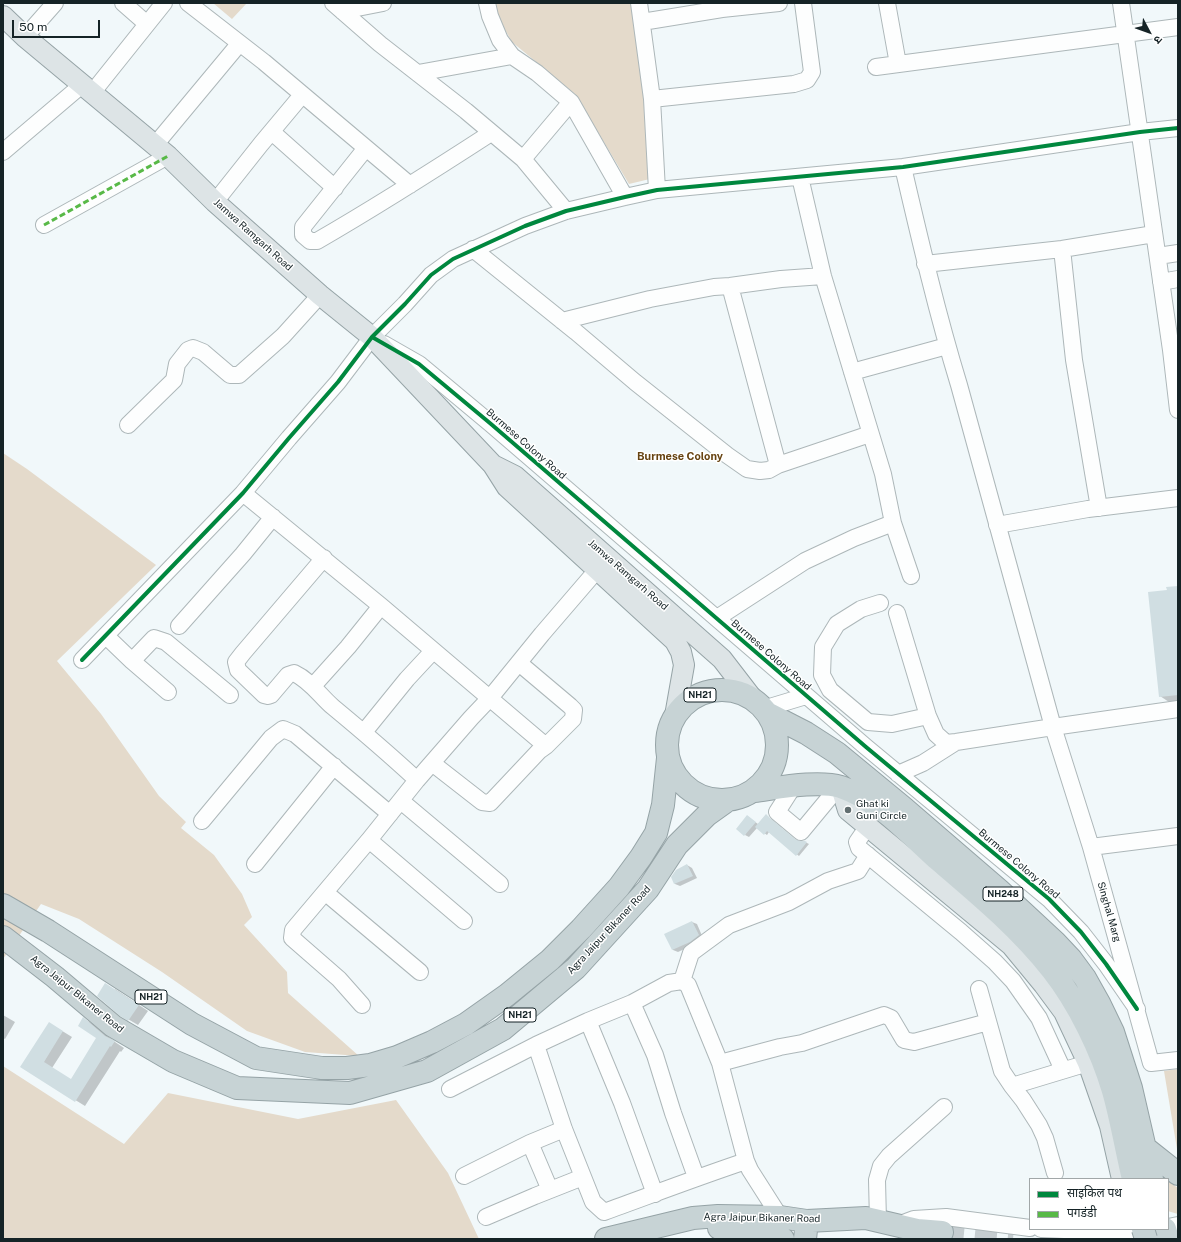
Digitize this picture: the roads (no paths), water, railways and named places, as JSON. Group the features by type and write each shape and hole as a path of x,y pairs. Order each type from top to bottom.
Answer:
{"highway":[{"name":"NH21","path":"732,689 761,707 776,733 777,755 768,774 754,791 734,800 713,800 692,793 676,778 668,758 667,736 675,716 691,699 708,690 732,689"},
{"name":"Jamwa Ramgarh Road","path":"761,707 837,753 999,890 1055,942 1071,959 1092,990 1113,1032 1131,1088 1144,1147"},
{"name":"Agra Jaipur Bikaner Road","path":"3,905 61,939 192,1024 256,1058 322,1068 370,1066 397,1057 432,1042 466,1024 507,995 550,960 581,929 619,887 656,834 663,805 668,758"},
{"name":"NH248","path":"754,791 823,784 841,787 866,799 900,826 987,902 1016,930 1053,970 1085,1022 1105,1067 1113,1091 1133,1178"},
{"name":"Agra Jaipur Bikaner Road","path":"3,937 43,967 113,1026 173,1061 237,1088 350,1093 427,1071 503,1029 576,968 648,889 677,845 707,815 728,800"},
{"name":"NH248","path":"1144,1147 1152,1178"},
{"path":"1144,1147 1178,1174"},
{"name":"Agra Jaipur Bikaner Road","path":"606,1239 693,1218 718,1216 783,1239"},
{"name":"Agra Jaipur Bikaner Road","path":"652,1239 687,1230 722,1228 780,1217 806,1230 866,1218 917,1230 942,1232"}],"main road":[{"name":"Jamwa Ramgarh Road","path":"3,16 161,151 215,202 320,295 372,337 493,465 507,487 675,641 681,652 684,665 675,716"},
{"name":"Jamwa Ramgarh Road","path":"493,465 516,476 691,631 722,659 761,707"},
{"path":"841,787 848,810 1011,945 1064,1012 1088,1063 1110,1126 1122,1178"}],"street":[{"path":"26,37 55,3"},
{"path":"123,3 147,24"},
{"path":"3,152 87,88 147,24 164,3"},
{"path":"188,3 264,62 410,186"},
{"path":"338,7 383,3"},
{"path":"488,3 490,16 500,40 512,56 537,73 571,102 625,197"},
{"path":"639,3 652,99 657,190"},
{"path":"642,22 722,6 779,3"},
{"path":"652,99 794,84 808,80 812,72 803,3"},
{"path":"887,3 898,64"},
{"path":"1121,3 1158,256 1178,410"},
{"path":"338,7 380,44 418,73 523,159 566,211"},
{"path":"876,67 1178,27"},
{"path":"44,225 161,151 239,44"},
{"path":"418,73 512,56"},
{"path":"215,202 302,95"},
{"path":"523,159 571,102"},
{"path":"82,660 192,544 243,493 338,382 372,337 406,304 431,275 453,259 473,249 525,226 566,211 657,190 902,167 1140,132 1178,128"},
{"path":"272,132 335,188"},
{"path":"366,148 303,227 303,235 310,241 317,241 410,186 491,133"},
{"name":"Singhal Marg","path":"902,167 925,264 947,346 1053,727 1091,847 1151,1063 1178,1060"},
{"path":"800,177 823,276 883,474 893,522 911,576"},
{"path":"925,264 1062,249 1154,234"},
{"path":"473,249 690,426 747,469 760,471 768,470 778,465 870,434"},
{"path":"1062,249 1074,360 1099,508"},
{"path":"1158,256 1178,253"},
{"path":"562,321 650,299 714,287 780,279 823,276"},
{"path":"1161,282 1178,279"},
{"path":"730,286 778,465"},
{"path":"128,425 174,380 177,364 188,350 193,348 203,352 230,375 239,375 283,336 320,295"},
{"name":"Burmese Colony Road","path":"372,337 419,364 898,774 1049,898 1081,932 1106,964 1137,1009"},
{"path":"852,372 947,346"},
{"path":"243,493 324,558 546,746"},
{"path":"997,525 1099,508 1178,498"},
{"path":"179,626 243,554 272,517"},
{"path":"717,618 805,561 893,522"},
{"path":"324,558 236,662 238,670 264,695 268,696 271,695 288,674 294,673 304,678 332,706 364,732 417,780"},
{"path":"362,1005 339,979 292,938 294,930 370,840 417,780 490,698 597,570"},
{"path":"880,603 861,609 837,624 823,647 822,674 830,690 868,722 892,724 928,716"},
{"path":"313,686 348,647 381,606"},
{"path":"897,613 928,716 936,734 946,743 1178,709"},
{"path":"106,636 168,692"},
{"path":"132,661 154,638 166,642 230,695"},
{"path":"364,732 407,679 433,651"},
{"path":"432,764 482,802 490,803 539,751 546,746 572,719 574,710 518,663"},
{"path":"761,707 806,696"},
{"path":"202,821 271,738 283,728 295,734 390,814"},
{"path":"898,774 923,764 956,742"},
{"path":"255,864 334,766"},
{"path":"793,787 777,812 801,832 830,797 841,787"},
{"path":"401,801 500,884"},
{"path":"868,826 857,842 859,848 962,932 995,962 1013,981 1039,1018 1063,1070"},
{"path":"1091,847 1178,836"},
{"path":"370,840 464,920"},
{"path":"682,981 691,953 730,925 789,902 828,881 858,871 868,855"},
{"path":"326,893 420,972"},
{"path":"450,1089 536,1045 632,1003 669,983 682,981 688,985 720,1063 746,1161 750,1170 780,1217"},
{"path":"979,989 1002,1071 1040,1125 1055,1173"},
{"path":"632,1003 654,1055 696,1177"},
{"path":"720,1063 780,1047 802,1043 884,1015 891,1018 904,1040 914,1042 988,1022"},
{"path":"588,1021 622,1103 655,1194"},
{"path":"536,1045 564,1129 583,1178 593,1202 604,1212 655,1194 696,1177 746,1161"},
{"path":"1012,1086 1088,1063"},
{"path":"944,1107 889,1156 881,1166 877,1180 887,1224 914,1219 946,1217 1029,1228"},
{"path":"464,1176 530,1143 564,1129"},
{"path":"530,1143 550,1190"},
{"path":"486,1217 583,1178"},
{"path":"1060,1230 1138,1234 1152,1230"}],"tunnel":[{"path":"942,1232 1013,1239"}],"place":[{"name":"Ghat ki Guni Circle","path":"848,810"}],"district":[{"name":"Burmese Colony","path":"680,457"}]}
